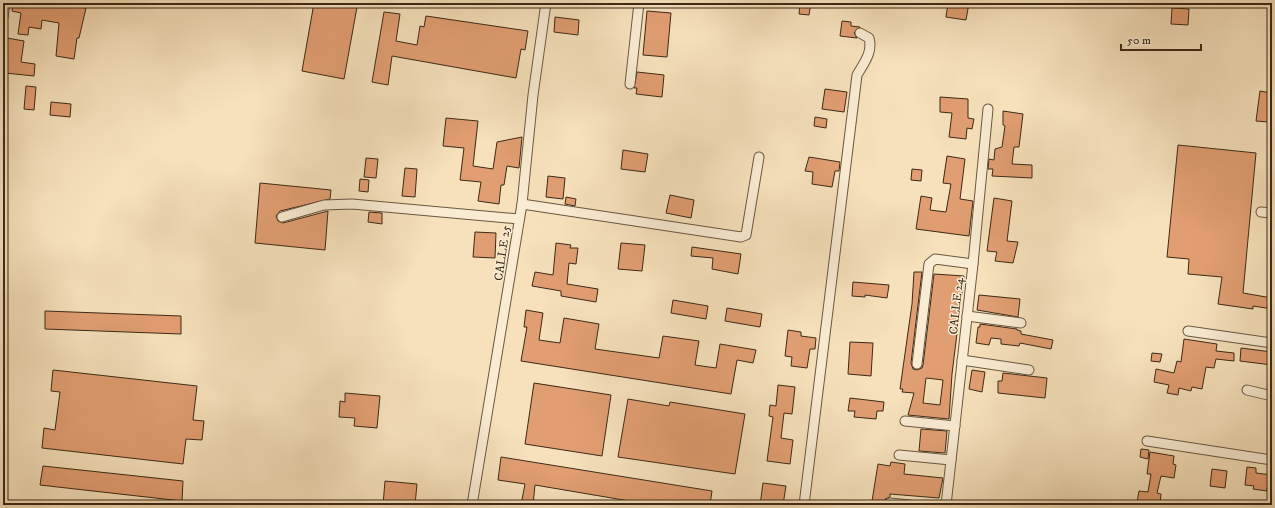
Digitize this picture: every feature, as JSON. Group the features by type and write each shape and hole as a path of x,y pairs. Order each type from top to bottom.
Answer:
{"street":[{"path":"3,17 5,3"},
{"name":"CALLE 25","path":"472,505 488,405 508,300 522,204 533,95 546,3"},
{"path":"630,84 639,3"},
{"path":"804,505 857,75 869,55 871,44 869,38 860,33"},
{"name":"CALLE 24","path":"946,505 973,264 988,109"},
{"path":"522,204 741,237 746,235 759,157"},
{"path":"282,216 324,204 352,204 519,219"},
{"path":"1261,212 1272,213"},
{"path":"918,364 929,264 935,259 973,264"},
{"path":"967,316 1021,323"},
{"path":"1188,331 1272,343"},
{"path":"962,360 1029,370"},
{"path":"1247,390 1272,396"},
{"path":"905,421 955,426"},
{"path":"1147,441 1272,460"},
{"path":"899,455 951,460"},
{"path":"890,503 910,505"}],"building":[{"path":"13,3 56,3 86,8 79,38 77,38 74,59 56,56 59,23 42,20 41,29 29,27 28,35 18,34 21,13 12,11"},
{"path":"314,3 336,3 357,7 344,79 302,71"},
{"path":"800,3 811,3 809,15 799,14"},
{"path":"948,3 969,3 966,20 946,17"},
{"path":"1172,8 1189,9 1188,25 1171,24"},
{"path":"647,11 671,13 667,57 643,55"},
{"path":"384,12 400,14 396,41 417,45 420,26 424,27 426,16 528,31 525,50 521,49 516,78 392,56 388,85 372,82"},
{"path":"555,17 579,20 578,35 554,32"},
{"path":"842,21 851,22 851,26 860,27 854,33 857,38 840,36"},
{"path":"7,38 24,41 21,62 35,64 34,76 5,73"},
{"path":"637,72 664,75 662,97 636,94 637,88 634,88"},
{"path":"26,86 36,87 34,110 24,109"},
{"path":"825,89 847,92 844,112 822,109"},
{"path":"1260,91 1271,93 1270,100 1272,100 1272,110 1269,109 1268,122 1256,121"},
{"path":"940,97 968,99 968,118 974,119 972,129 967,128 966,139 949,137 952,113 940,112"},
{"path":"51,102 71,104 70,117 50,115"},
{"path":"1003,111 1023,114 1019,147 1014,147 1012,164 1032,165 1032,178 992,176 993,169 988,169 989,159 994,160 995,149 1002,147 1005,126 1003,125"},
{"path":"815,117 827,119 826,128 814,126"},
{"path":"446,118 478,121 473,166 493,169 497,142 522,137 519,168 507,166 504,185 501,185 499,204 478,201 481,182 460,180 464,148 443,146"},
{"path":"1178,145 1256,153 1243,293 1272,298 1272,309 1253,306 1253,309 1218,304 1222,277 1188,274 1189,259 1167,257"},
{"path":"623,150 648,154 645,172 621,169"},
{"path":"947,156 965,159 960,199 973,201 969,236 916,229 921,196 932,198 930,210 946,212 951,184 943,183"},
{"path":"809,157 840,162 839,171 835,171 832,187 812,184 813,172 805,171"},
{"path":"366,158 378,159 376,178 364,177"},
{"path":"405,168 417,169 415,197 402,196"},
{"path":"912,169 922,170 921,181 911,180"},
{"path":"548,176 565,178 563,199 546,197"},
{"path":"360,179 369,180 368,192 359,191"},
{"path":"260,183 331,190 330,199 280,211 276,216 278,221 283,223 328,211 325,250 255,243"},
{"path":"670,195 694,200 691,218 666,213"},
{"path":"566,197 576,199 575,206 565,204"},
{"path":"994,198 1012,201 1007,241 1018,242 1013,263 995,261 997,252 987,251"},
{"path":"369,212 382,213 382,224 368,222"},
{"path":"475,232 496,233 495,258 473,257"},
{"path":"556,243 571,245 570,248 578,248 576,264 569,263 567,284 598,289 596,302 561,296 561,291 532,286 535,272 553,275"},
{"path":"621,243 645,245 642,271 618,269"},
{"path":"692,247 741,254 738,274 712,269 713,258 691,256"},
{"path":"914,272 922,272 911,363 913,369 917,370 922,368 923,365 934,274 964,276 952,374 949,419 908,415 914,393 902,392 903,389 900,389 912,304","holes":["926,378 943,380 940,405 923,403"]},
{"path":"853,282 889,285 887,298 865,295 865,297 852,296"},
{"path":"979,295 1020,299 1018,317 977,310"},
{"path":"673,300 708,306 706,319 671,313"},
{"path":"727,308 762,314 760,327 725,321"},
{"path":"526,310 543,313 539,340 560,343 564,318 599,324 595,349 659,358 663,336 699,341 695,365 716,368 720,344 756,350 753,363 737,360 731,394 521,361 527,327 524,327"},
{"path":"45,311 181,316 181,334 45,329"},
{"path":"980,324 1017,329 1021,331 1021,334 1053,340 1051,349 1020,343 1019,346 1001,344 1001,339 991,338 989,345 976,343 978,327 980,327"},
{"path":"788,330 801,332 801,336 816,338 815,349 810,349 807,368 791,366 792,357 785,356"},
{"path":"1184,339 1217,344 1216,351 1234,353 1234,361 1216,359 1214,368 1206,367 1202,389 1192,387 1191,391 1179,388 1178,395 1167,393 1169,385 1154,382 1156,369 1174,373 1177,361 1181,362"},
{"path":"850,342 873,343 871,376 848,374"},
{"path":"1241,348 1272,352 1272,365 1240,361"},
{"path":"1152,353 1162,354 1160,362 1151,361"},
{"path":"53,370 197,386 193,420 204,421 202,440 186,439 183,464 42,448 44,428 55,430 60,392 51,391"},
{"path":"972,370 985,372 982,392 969,389"},
{"path":"1003,373 1047,378 1045,398 998,393 998,381 1002,381"},
{"path":"534,383 611,395 602,456 525,444"},
{"path":"778,385 795,387 792,414 784,413 781,438 793,440 790,464 767,461 773,417 769,416 770,405 776,406"},
{"path":"345,393 380,396 377,428 354,426 355,418 339,417 340,401 345,402"},
{"path":"850,398 884,402 883,411 877,411 876,419 854,417 855,411 848,411"},
{"path":"628,399 669,406 670,402 745,414 735,474 618,457"},
{"path":"921,429 947,431 945,453 919,451"},
{"path":"1141,449 1149,450 1148,459 1140,457"},
{"path":"1150,452 1174,456 1173,464 1176,465 1174,478 1161,476 1157,493 1161,494 1160,505 1137,502 1139,491 1148,492 1151,474 1147,474"},
{"path":"501,457 712,491 710,505 653,505 535,485 533,505 521,505 525,484 498,480"},
{"path":"891,462 905,464 904,474 943,478 939,498 890,494 890,497 885,499 884,503 872,501 878,464 890,466"},
{"path":"43,466 183,481 182,501 40,485"},
{"path":"1247,467 1256,468 1256,473 1272,475 1272,489 1267,488 1267,491 1253,489 1254,486 1245,485"},
{"path":"1212,469 1227,471 1225,488 1210,486"},
{"path":"385,481 417,484 415,505 383,505"},
{"path":"763,483 786,486 783,505 760,505"}]}
